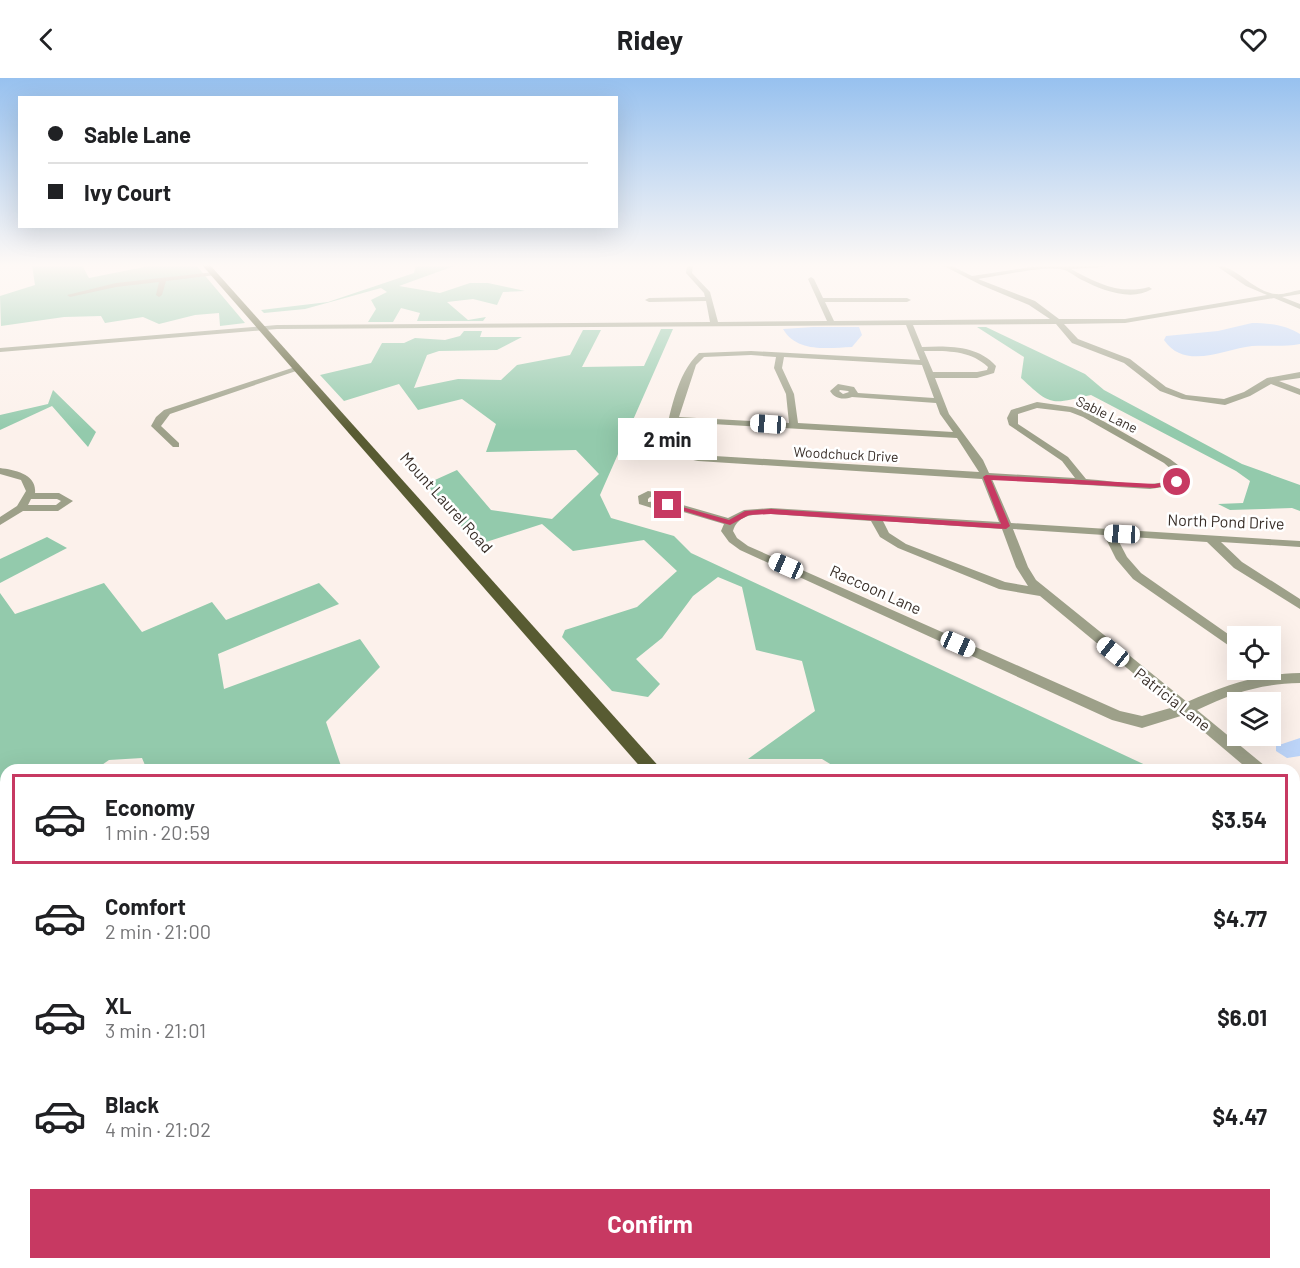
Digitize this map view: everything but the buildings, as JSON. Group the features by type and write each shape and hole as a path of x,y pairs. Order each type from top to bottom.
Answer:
{"main road":[{"name":"Mount Laurel Road","path":"257,321 649,764"}],"street":[{"path":"0,350 263,327 1091,321"},
{"path":"1058,322 1076,340 1127,361 1163,389 1185,397 1225,402 1247,394 1270,380 1300,375"},
{"name":"Patricia Lane","path":"909,323 922,363 939,401 975,455 1022,567 1040,592 1253,764"},
{"path":"919,349 963,351 982,358 992,366 991,371 976,375 928,375"},
{"name":"Woodchuck Drive","path":"922,363 722,352 698,357 692,364 668,445 672,452 684,456 986,477"},
{"path":"780,355 778,368 790,394 794,426"},
{"path":"176,445 156,426 159,419 167,412 298,369"},
{"path":"1270,380 1300,392"},
{"path":"853,395 939,401"},
{"name":"Sable Lane","path":"986,477 1083,482 1164,486 1177,482 1181,474 1167,462 1079,412 1044,405 1026,406 1014,412 1012,418 1017,428 1065,459 1083,482"},
{"path":"674,419 960,435"},
{"path":"0,471 16,473 30,486 29,496 21,508 0,522"},
{"path":"21,508 58,508 68,501 59,496 29,496"},
{"path":"663,503 730,522 747,513 763,511 1006,526"},
{"path":"876,519 884,535 902,546 1003,586 1040,592"},
{"name":"Raccoon Lane","path":"730,522 729,536 744,548 1117,716 1142,722 1184,708"},
{"name":"North Pond Drive","path":"1006,526 1300,544"},
{"path":"1109,534 1122,559 1137,576 1227,640"},
{"path":"1212,539 1238,565 1300,605"},
{"path":"1281,675 1300,678"},
{"path":"1184,708 1252,680"}],"green space":[{"path":"1,321 39,321 1,326"},
{"path":"151,321 173,321 159,324"},
{"path":"220,321 243,321 245,323 220,326"},
{"path":"369,321 394,321 393,322"},
{"path":"417,321 483,321 483,321"},
{"path":"977,327 986,327 1085,374 1104,390 1242,464 1300,485 1300,511 1292,508 1230,510 1218,504 1243,503 1250,481 1236,471 1091,395 1059,401 1046,398 1021,378 1024,357"},
{"path":"661,329 673,329 600,495 611,518 674,536 691,553 1143,764 830,764 822,759 748,759 815,711 802,661 756,650 742,587 718,577 693,596 662,638 636,659 660,684 648,697 612,691 562,637 565,630 637,607 677,571 644,540 573,551 542,524 477,545 426,484 457,470 491,510 552,519 599,474 576,450 486,452 496,424 462,399 418,410 399,384 344,401 320,375 371,363 382,343 404,343 415,338 445,340 460,336 464,331 482,331 480,337 522,337 497,350 439,351 427,355 414,388 458,379 501,380 517,365 570,355 583,330 601,330 582,367 644,366"},
{"path":"53,390 96,432 88,447 52,406 0,430 0,415 48,404"},
{"path":"47,537 67,548 0,583 0,559"},
{"path":"104,583 142,632 212,602 226,620 319,583 339,604 218,654 224,689 360,639 380,667 326,722 340,764 144,764 142,758 109,760 103,764 0,764 0,593 15,614"}],"water":[{"path":"1252,323 1289,328 1300,334 1300,344 1252,346 1206,356 1194,356 1173,349 1164,340 1166,336 1218,331"},
{"path":"859,327 862,335 852,347 814,347 796,342 783,329"},
{"path":"1300,738 1300,756 1287,758 1276,751 1276,746"}],"route":[{"path":"668,505 730,522 747,513 771,511 1006,526 986,477 1155,486 1177,482"}]}
